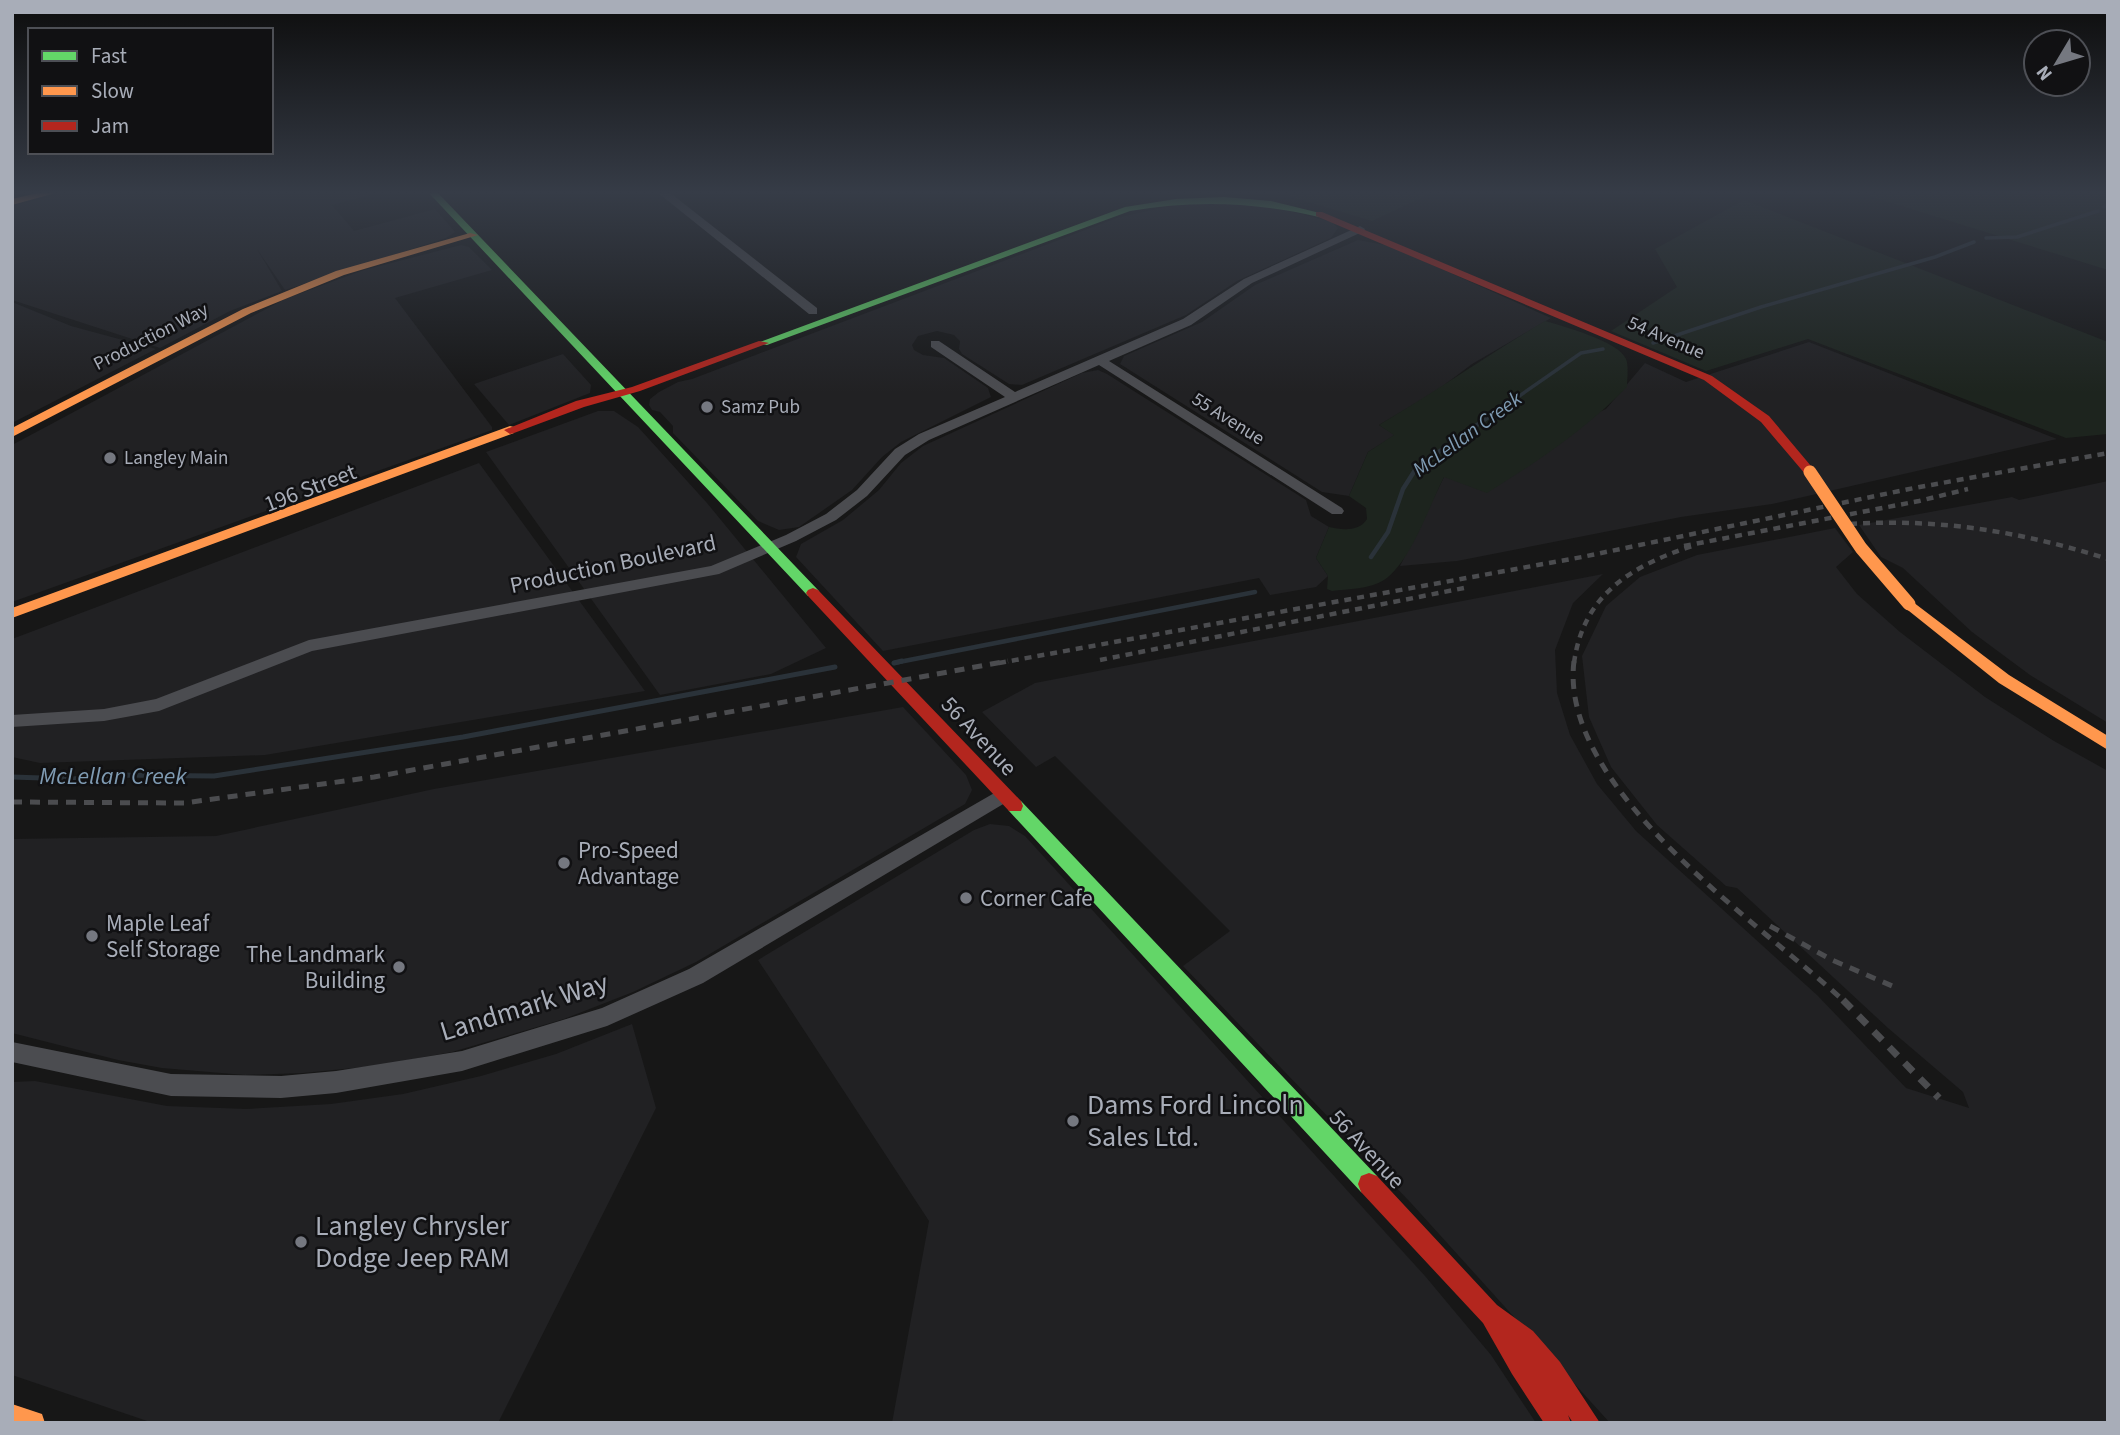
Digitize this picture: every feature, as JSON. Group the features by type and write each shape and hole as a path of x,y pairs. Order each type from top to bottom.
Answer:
{"main road":[{"name":"Production Way","path":"12,433 247,311 340,274 392,259"},
{"name":"56 Avenue","path":"496,259 1489,1313 1525,1339 1552,1370 1588,1423"},
{"name":"196 Street","path":"12,622 990,259"},
{"name":"54 Avenue","path":"1430,259 1708,378 1735,394 1774,425 1810,472 1861,548 1909,604 1979,662 2036,702 2108,744"},
{"path":"602,372 670,377"},
{"name":"196 Street","path":"12,613 518,426 596,398 622,394"},
{"name":"56 Avenue","path":"1489,1313 1520,1366 1559,1423"},
{"path":"12,1416 33,1423"}],"street":[{"path":"747,259 813,311"},
{"name":"Production Boulevard","path":"12,721 104,715 159,705 309,646 714,570 831,517 862,493 886,465 912,444 1012,397 1187,322 1248,282 1297,259"},
{"path":"935,344 1012,397"},
{"name":"55 Avenue","path":"1099,360 1337,511"},
{"name":"Landmark Way","path":"12,1052 171,1085 257,1086 337,1082 462,1060 536,1040 607,1016 696,976 1003,795"}],"shaded area":[{"path":"12,259 263,259 282,291 230,311 160,348 12,300"},
{"path":"264,259 381,259 285,290"},
{"path":"407,259 481,259 492,270 395,298 492,430 12,602 12,445 285,299 364,270"},
{"path":"1009,259 1285,259 1237,281 1186,315 1022,385 1009,384 962,354 959,349 960,341 954,335 937,331 918,336 912,345 914,350 923,355 944,358 988,388 991,397 901,442 882,457 852,490 799,527 779,530 758,521 673,433 673,426 660,412 652,410 650,399 659,392 678,382"},
{"path":"1315,259 1419,259 1551,318 1472,364 1435,392 1379,425 1395,435 1368,452 1349,496 1322,492 1120,364 1124,356 1202,322 1255,285"},
{"path":"1661,259 1895,259 2108,342 2108,434 2066,438 1808,339 1706,371 1611,331 1677,287"},
{"path":"2072,259 2108,259 2108,270"},
{"path":"12,302 71,326 156,349 12,423"},
{"path":"1545,321 1602,340 1621,352 1627,362 1627,387 1595,417 1560,444 1487,493 1444,477 1419,533 1394,572 1372,585 1332,591 1327,589 1328,576 1316,558 1329,527 1355,528 1367,519 1366,508 1349,496 1368,452 1394,435 1379,425"},
{"path":"1809,342 2057,439 1772,504 1681,517 1457,561 1400,566 1444,477 1606,409 1645,363 1686,382"},
{"path":"563,354 591,385 590,393 509,425 474,384"},
{"path":"1098,370 1306,500 1311,516 1329,527 1316,558 1328,576 1316,587 1270,595 1259,578 883,651 796,557 801,544 843,520 879,490 901,463 923,446 1082,373"},
{"path":"598,411 614,411 638,427 707,503 826,648 771,674 660,695 486,452"},
{"path":"479,463 645,691 265,755 40,763 12,757 12,639"},
{"path":"2108,481 2108,723 2030,675 1972,632 1903,568 1881,557 1859,525 2012,497 2019,500"},
{"path":"1835,528 1853,552 1836,567 1857,594 1900,632 1985,697 2054,741 2108,771 2108,1423 1610,1423 1411,1203 1183,966 1230,931 1055,756 1036,767 982,712 1035,683 1603,574 1573,603 1555,650 1557,693 1570,735 1597,784 1636,831 1817,995 1906,1088 1969,1108 1963,1092 1888,1028 1737,888 1726,886 1657,825 1611,767 1589,717 1582,656 1606,606 1640,577 1697,555"},
{"path":"903,707 966,775 972,790 965,804 696,962 633,992 564,1019 452,1052 374,1066 245,1075 162,1068 118,1060 12,1033 12,839 216,836 434,789"},
{"name":"Dams Ford Lincoln Sales Ltd.","path":"990,824 1009,826 1025,836 1425,1276 1491,1355 1536,1423 892,1423 929,1221 758,960 974,830"},
{"name":"Langley Chrysler Dodge Jeep RAM","path":"632,1024 656,1108 498,1423 153,1423 12,1375 12,1082 35,1081 167,1106 246,1109 331,1104 403,1094 481,1076 556,1054"}],"waterway":[{"name":"McLellan Creek","path":"1653,343 1761,307 1928,259"},
{"name":"McLellan Creek","path":"1515,399 1581,353 1603,349"},
{"name":"McLellan Creek","path":"1371,557 1388,532 1403,489 1417,467 1517,397"},
{"path":"902,661 894,663 1255,592"},
{"path":"12,777 73,779 113,775 214,776 463,737 835,667"}],"railway":[{"path":"999,663 1582,557 1914,488 2108,453"},
{"path":"1684,546 1919,501 1968,489"},
{"path":"1850,524 1916,523 1980,529 2044,541 2108,559"},
{"path":"1574,662 1579,639 1588,619 1599,601 1614,586 1649,563 1692,546"},
{"path":"1100,660 1464,588"},
{"path":"12,802 184,803 374,777 1008,661"},
{"path":"1574,662 1578,709 1598,757 1631,805 1672,850 1718,894 1845,1002"},
{"path":"1770,926 1832,960 1897,988"},
{"path":"1845,1002 1939,1098"}],"traffic: fast":[{"path":"496,259 813,593"},
{"path":"763,343 992,259"},
{"path":"1015,806 1369,1184"}],"traffic: slow":[{"path":"12,433 247,311 340,273 389,259"},
{"path":"12,613 510,430"},
{"path":"1810,472 1861,548 1909,604"},
{"path":"1909,604 2004,679 2108,744"},
{"path":"12,1416 33,1423"}],"traffic: jam":[{"path":"1426,259 1708,378 1765,419 1810,472"},
{"path":"510,430 580,404 636,389 763,343"},
{"path":"813,593 1015,806"},
{"path":"1369,1184 1489,1313 1525,1339 1552,1370 1588,1423"},
{"path":"1495,1323 1520,1366 1559,1423"}],"place":[{"name":"Samz Pub","path":"707,407"},
{"name":"Langley Main","path":"110,458"},
{"name":"Pro-Speed Advantage","path":"564,863"},
{"name":"Corner Cafe","path":"966,898"},
{"name":"Maple Leaf Self Storage","path":"92,936"},
{"name":"The Landmark Building","path":"399,967"},
{"name":"Dams Ford Lincoln Sales Ltd.","path":"1073,1121"},
{"name":"Langley Chrysler Dodge Jeep RAM","path":"301,1242"}]}
